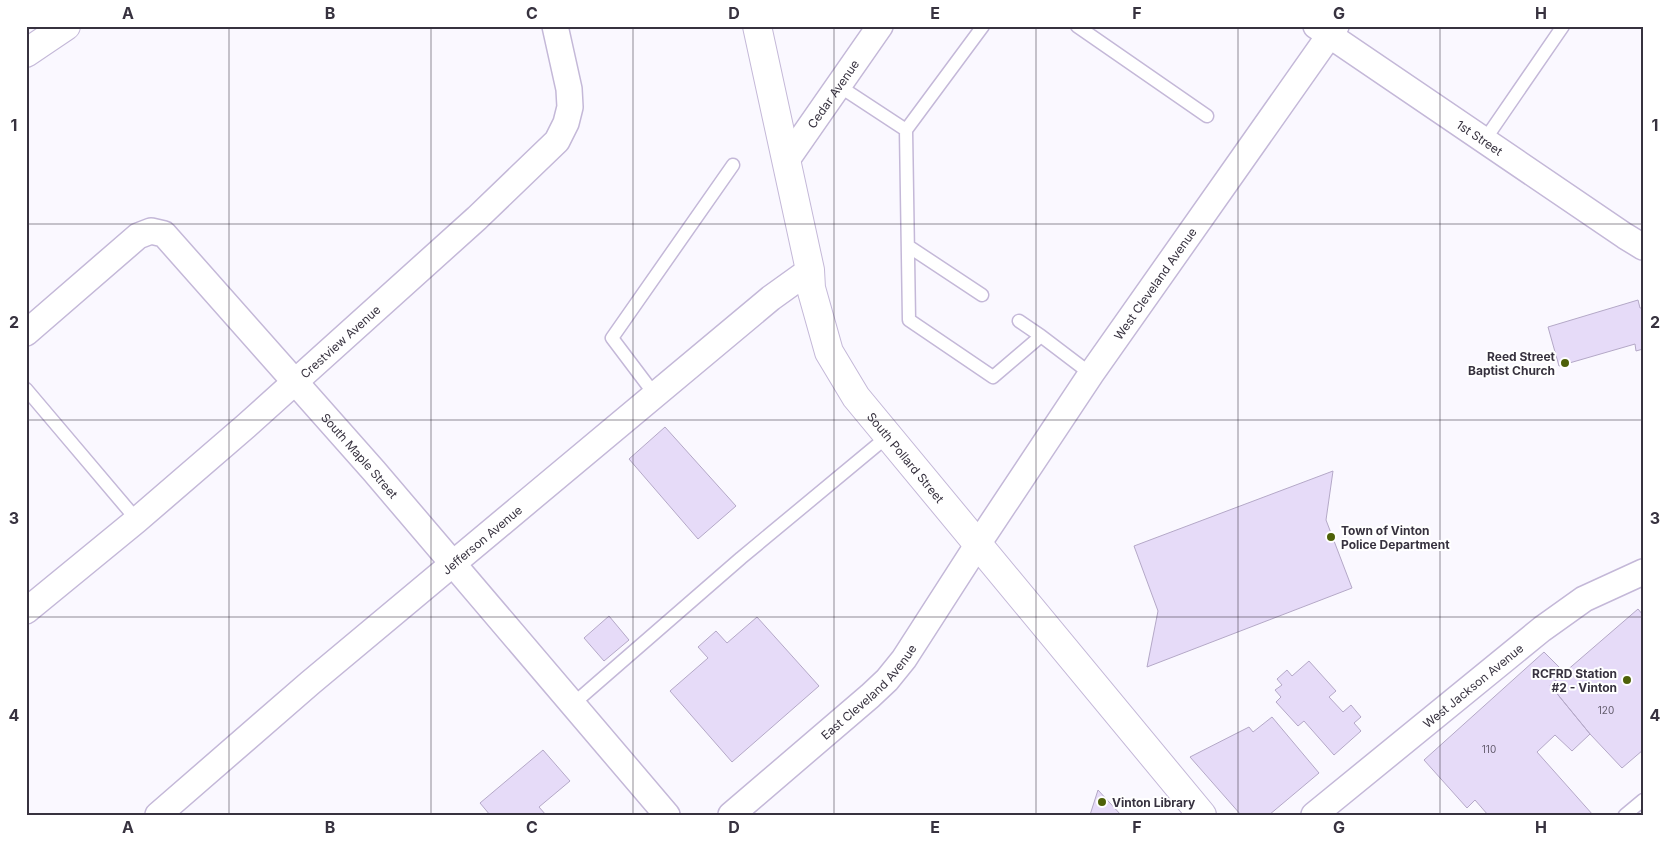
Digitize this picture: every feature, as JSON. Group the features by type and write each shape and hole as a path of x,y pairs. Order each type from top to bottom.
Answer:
{"main road":[{"path":"26,53 66,26"},
{"name":"South Pollard Street","path":"757,26 810,270 811,288 829,352 856,397 1202,815"}],"street":[{"name":"Crestview Avenue","path":"26,611 137,520 295,382 477,218 557,141 566,123 570,107 569,90 556,26"},
{"name":"Cedar Avenue","path":"786,161 880,26"},
{"name":"1st Street","path":"1327,29 1484,141 1643,247"},
{"name":"West Cleveland Avenue","path":"978,544 1091,374 1327,29"},
{"name":"South Maple Street","path":"26,333 138,236 151,231 164,234 374,471 452,565 667,815"},
{"name":"Jefferson Avenue","path":"158,815 310,683 771,298 810,270"},
{"name":"East Cleveland Avenue","path":"731,815 887,680 904,659 978,544"},
{"name":"West Jackson Avenue","path":"1314,815 1542,629 1584,599 1643,572"}],"lane":[{"path":"983,26 906,130 909,320 993,376 1041,336"},
{"path":"1077,26 1207,116"},
{"path":"1484,141 1563,26"},
{"path":"838,86 906,130"},
{"path":"655,395 612,338 733,165"},
{"path":"908,246 982,295"},
{"path":"1019,321 1091,374"},
{"path":"26,389 137,520"},
{"path":"573,704 741,558 888,436"},
{"path":"1625,815 1643,800"}],"building":[{"path":"1638,300 1640,308 1643,308 1643,349 1636,351 1635,344 1559,366 1548,327"},
{"path":"665,427 736,506 698,539 629,459"},
{"path":"1333,471 1326,520 1352,588 1147,667 1158,611 1134,546"},
{"path":"1638,609 1643,615 1643,750 1622,768 1590,734 1550,685"},
{"path":"609,616 629,640 604,661 584,638"},
{"path":"757,617 819,686 732,762 670,691 708,658 698,647 716,631 727,643"},
{"path":"1544,652 1565,673 1550,685 1590,734 1572,751 1555,735 1537,752 1593,815 1488,815 1475,800 1467,808 1424,760"},
{"path":"1309,661 1336,691 1329,697 1343,712 1351,705 1361,717 1354,723 1361,731 1334,755 1304,721 1298,726 1276,702 1281,697 1275,690 1282,685 1277,679 1287,670 1292,676"},
{"path":"1272,717 1319,773 1269,815 1241,815 1190,757 1249,727 1253,732"},
{"path":"543,750 570,781 539,807 546,815 490,815 480,803"},
{"name":"Vinton Library","path":"1098,790 1121,815 1090,815"}],"place":[{"name":"Reed Street Baptist Church","path":"1565,363"},
{"name":"Town of Vinton Police Department","path":"1331,537"},
{"name":"RCFRD Station #2 - Vinton","path":"1627,680"},
{"name":"Vinton Library","path":"1102,802"}]}
